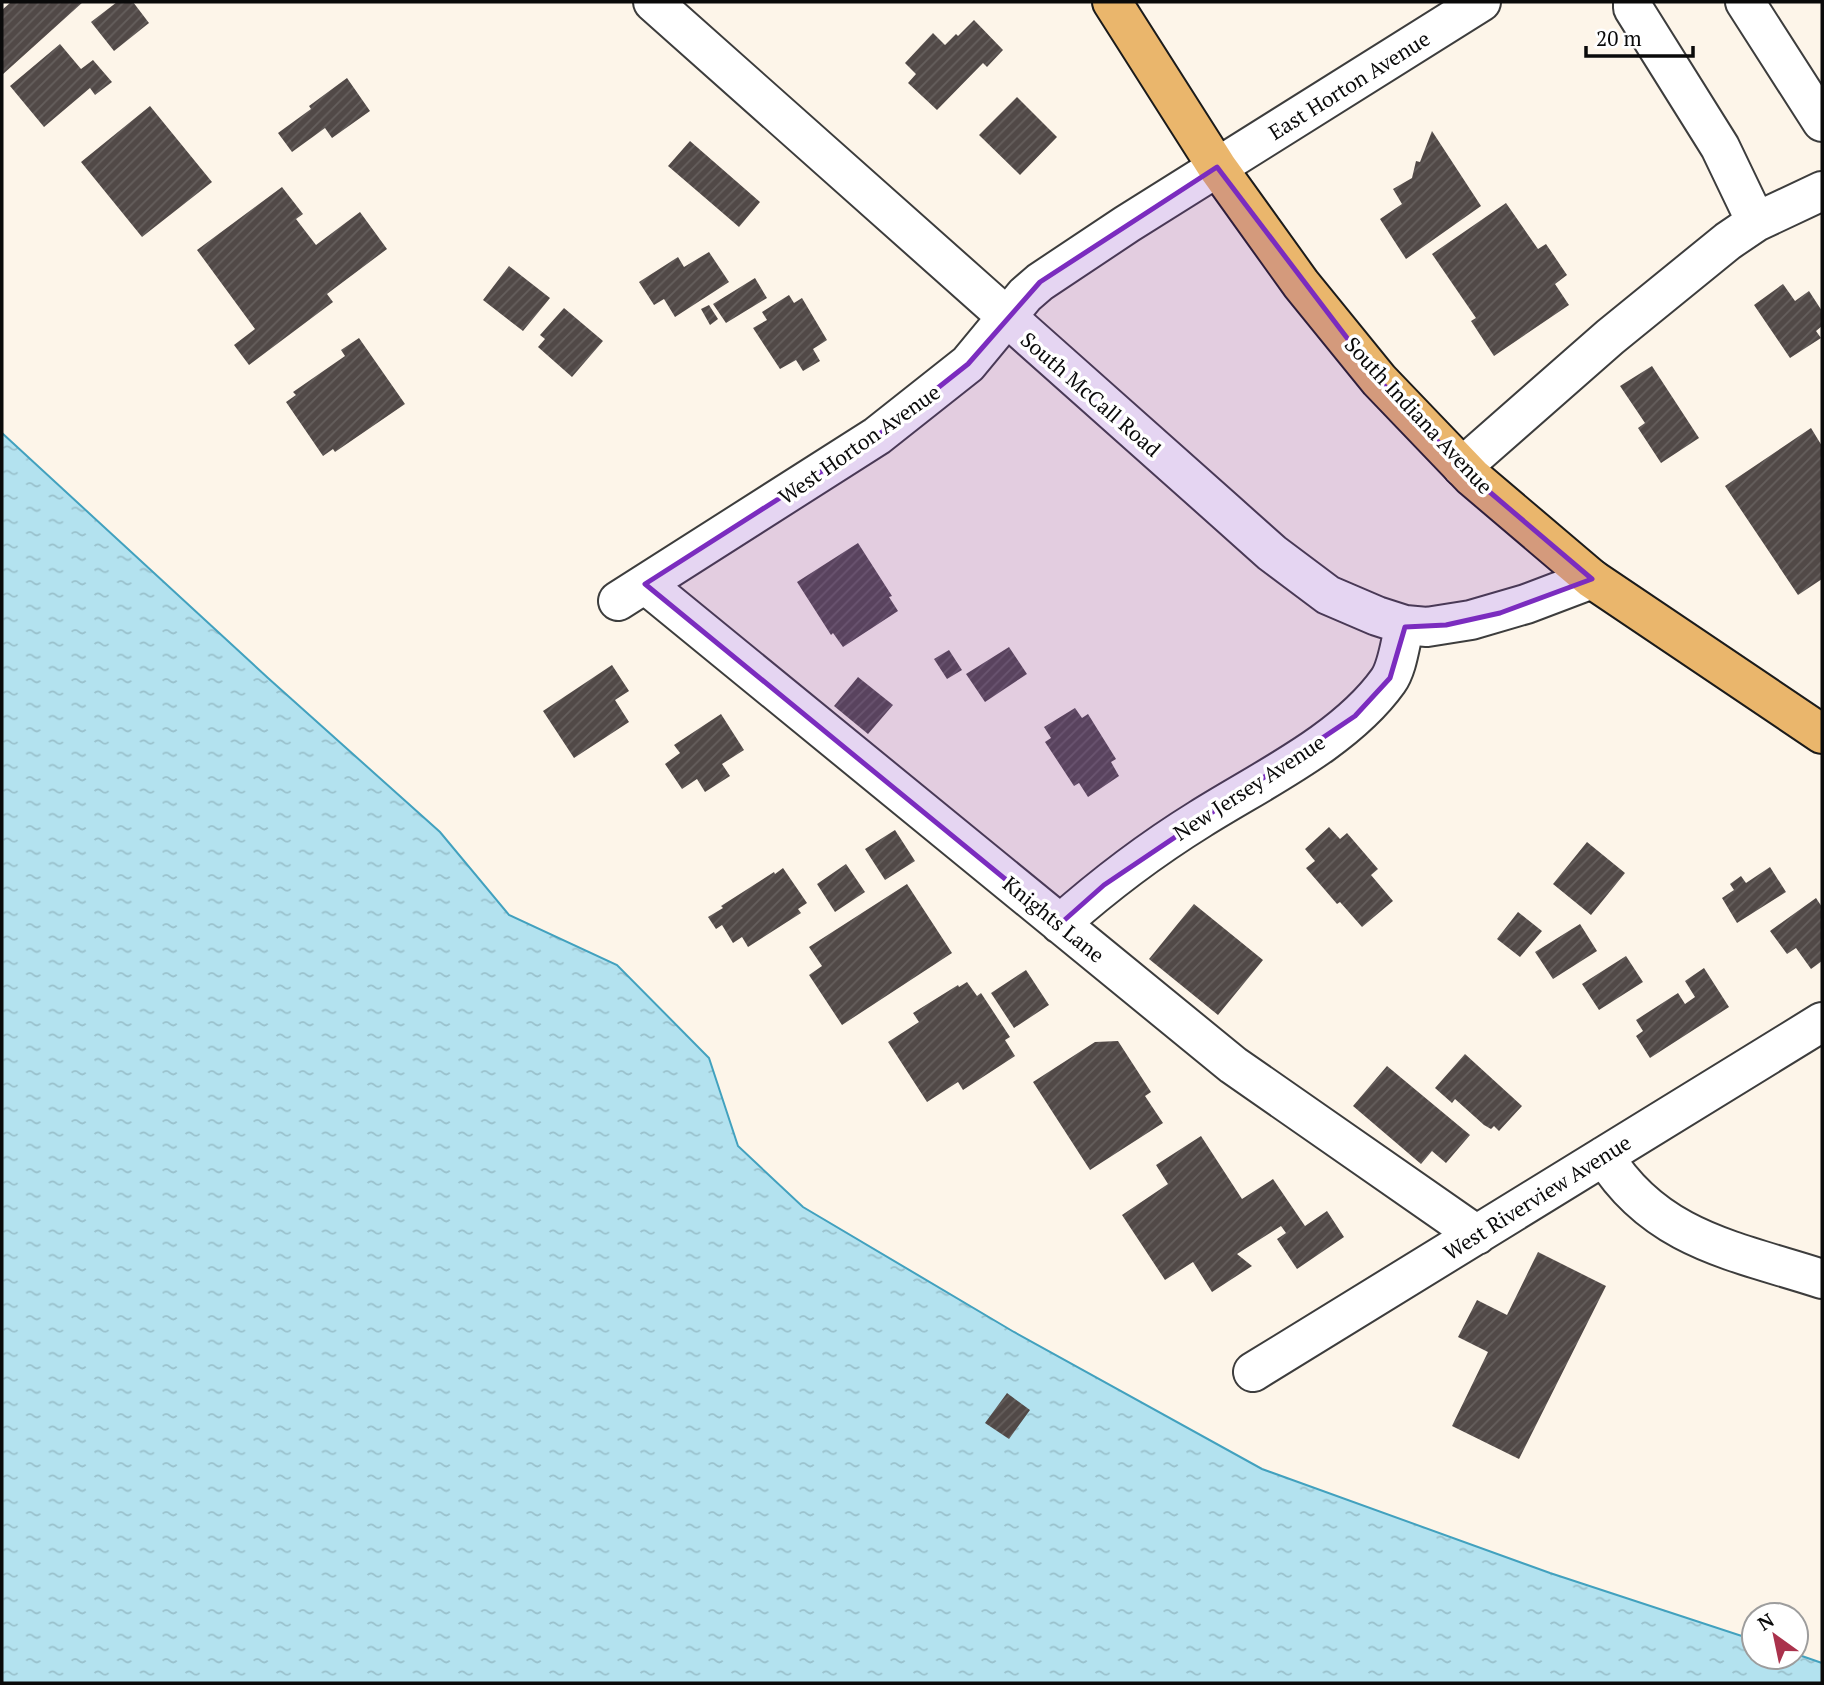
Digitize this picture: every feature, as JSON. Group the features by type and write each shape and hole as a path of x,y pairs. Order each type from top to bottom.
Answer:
{"main road":[{"name":"South Indiana Avenue","path":"1112,2 1217,167 1301,284 1379,380 1462,467 1592,579 1822,734"}],"street":[{"name":"South McCall Road","path":"653,2 1006,318 1296,572 1328,595 1405,625 1436,626 1481,618 1592,579"},
{"name":"East Horton Avenue","path":"1217,167 1481,2"},
{"path":"1745,2 1822,122"},
{"path":"1628,4 1720,147 1756,222"},
{"name":"West Horton Avenue","path":"632,592 877,436 968,364 1025,295 1040,282 1217,167"},
{"path":"1462,467 1698,265 1756,222 1822,191"},
{"name":"Knights Lane","path":"632,592 1060,924 1233,1065 1477,1235"},
{"name":"New Jersey Avenue","path":"1060,924 1136,861 1314,747 1355,716 1390,678 1405,625"},
{"name":"West Riverview Avenue","path":"1253,1373 1822,1022"},
{"path":"1604,1156 1618,1178 1647,1207 1670,1224 1698,1238 1822,1279"}],"highlighted area":[{"path":"1217,167 1379,380 1472,477 1592,579 1500,613 1446,625 1405,627 1390,678 1355,716 1104,885 1060,924 645,584 877,436 968,364 1040,282"}],"water":[{"path":"2,433 440,832 509,915 617,965 709,1058 738,1146 803,1207 1014,1332 1262,1469 1550,1573 1740,1635 1740,1671 1810,1671 1810,1659 1822,1663 1822,1683 2,1683"}],"building":[{"path":"11,2 83,2 2,75 2,10"},
{"path":"117,2 133,2 149,23 114,51 91,22"},
{"path":"974,20 1003,50 987,67 983,63 937,110 908,83 916,74 905,63 933,33 945,45"},
{"path":"60,44 81,69 93,60 112,82 95,95 90,88 44,127 10,86"},
{"path":"347,78 370,111 332,138 325,128 292,152 278,133"},
{"path":"1017,97 1057,137 1020,175 979,135"},
{"path":"150,106 212,182 142,237 81,162"},
{"path":"1432,131 1481,206 1406,259 1380,219 1402,204 1393,189 1412,178 1416,161 1420,162"},
{"path":"690,141 760,202 739,227 668,166"},
{"path":"282,187 303,214 296,219 316,245 360,212 387,249 327,294 333,302 249,365 234,345 255,329 197,250"},
{"path":"1506,203 1538,249 1546,244 1567,275 1555,284 1569,305 1494,356 1471,321 1476,318 1432,254"},
{"path":"709,252 729,282 675,317 664,299 654,305 639,282 678,257 684,267"},
{"path":"509,266 550,298 523,331 483,300"},
{"path":"755,278 767,298 726,323 713,304"},
{"path":"1783,284 1795,301 1809,291 1822,311 1822,326 1816,331 1821,338 1790,358 1754,305"},
{"path":"789,295 794,303 802,298 827,340 813,349 820,361 803,371 796,360 780,369 753,328 767,320 762,312"},
{"path":"709,305 718,319 710,325 701,309"},
{"path":"564,308 603,341 572,377 538,347 545,339 540,335"},
{"path":"359,338 405,404 335,452 333,449 323,456 286,402 296,395 293,392 345,356 341,350"},
{"path":"1652,366 1699,438 1661,463 1638,428 1645,423 1620,386"},
{"path":"1811,428 1822,446 1822,579 1798,595 1725,486"},
{"path":"858,543 892,596 889,597 898,611 843,647 833,633 831,635 797,582"},
{"path":"1009,647 1027,674 985,702 966,674"},
{"path":"949,650 962,670 947,679 934,659"},
{"path":"612,665 629,691 615,700 629,722 574,758 543,711"},
{"path":"858,677 893,705 868,734 834,706"},
{"path":"1075,708 1082,718 1088,714 1116,759 1111,762 1119,776 1088,797 1079,783 1074,786 1045,742 1051,738 1044,727"},
{"path":"721,714 744,750 722,764 730,776 705,792 697,779 682,789 665,764 680,753 674,745"},
{"path":"1329,827 1340,839 1347,833 1378,869 1371,875 1393,901 1362,927 1340,902 1337,904 1306,868 1315,861 1305,849"},
{"path":"895,830 915,861 885,880 865,849"},
{"path":"1587,842 1625,873 1591,915 1553,884"},
{"path":"846,864 865,892 835,912 817,884"},
{"path":"1770,867 1786,892 1737,923 1722,898 1734,890 1730,884 1741,876 1746,883"},
{"path":"783,868 807,903 798,909 801,913 748,947 742,937 733,943 722,925 716,929 708,917"},
{"path":"907,884 952,953 842,1025 809,975 822,966 809,947"},
{"path":"1816,898 1822,907 1822,961 1811,969 1796,948 1787,954 1770,931"},
{"path":"1194,904 1263,960 1218,1015 1149,959"},
{"path":"1518,912 1542,931 1520,957 1497,939"},
{"path":"1580,924 1597,951 1553,979 1535,952"},
{"path":"1626,956 1643,982 1599,1010 1582,984"},
{"path":"1704,968 1729,1007 1650,1058 1636,1036 1643,1031 1636,1020 1678,993 1685,1004 1695,997 1685,981"},
{"path":"1026,970 1049,1005 1014,1028 991,993"},
{"path":"967,982 977,996 981,993 1010,1037 1005,1040 1015,1056 963,1090 958,1082 927,1102 888,1042 919,1022 913,1013"},
{"path":"1118,1041 1151,1092 1145,1096 1163,1123 1090,1170 1033,1082 1095,1042"},
{"path":"1465,1054 1522,1106 1499,1131 1494,1126 1491,1129 1484,1125 1455,1099 1452,1103 1435,1088"},
{"path":"1387,1066 1470,1135 1446,1163 1432,1151 1421,1164 1353,1106"},
{"path":"1201,1136 1242,1199 1273,1179 1305,1226 1327,1211 1344,1237 1297,1269 1277,1239 1286,1233 1281,1226 1237,1254 1252,1266 1212,1292 1193,1262 1165,1280 1122,1215 1168,1184 1156,1165"},
{"path":"1538,1252 1606,1286 1519,1459 1452,1426 1488,1352 1458,1337 1477,1300 1507,1315"},
{"path":"1007,1393 1030,1410 1009,1439 985,1423"}]}
